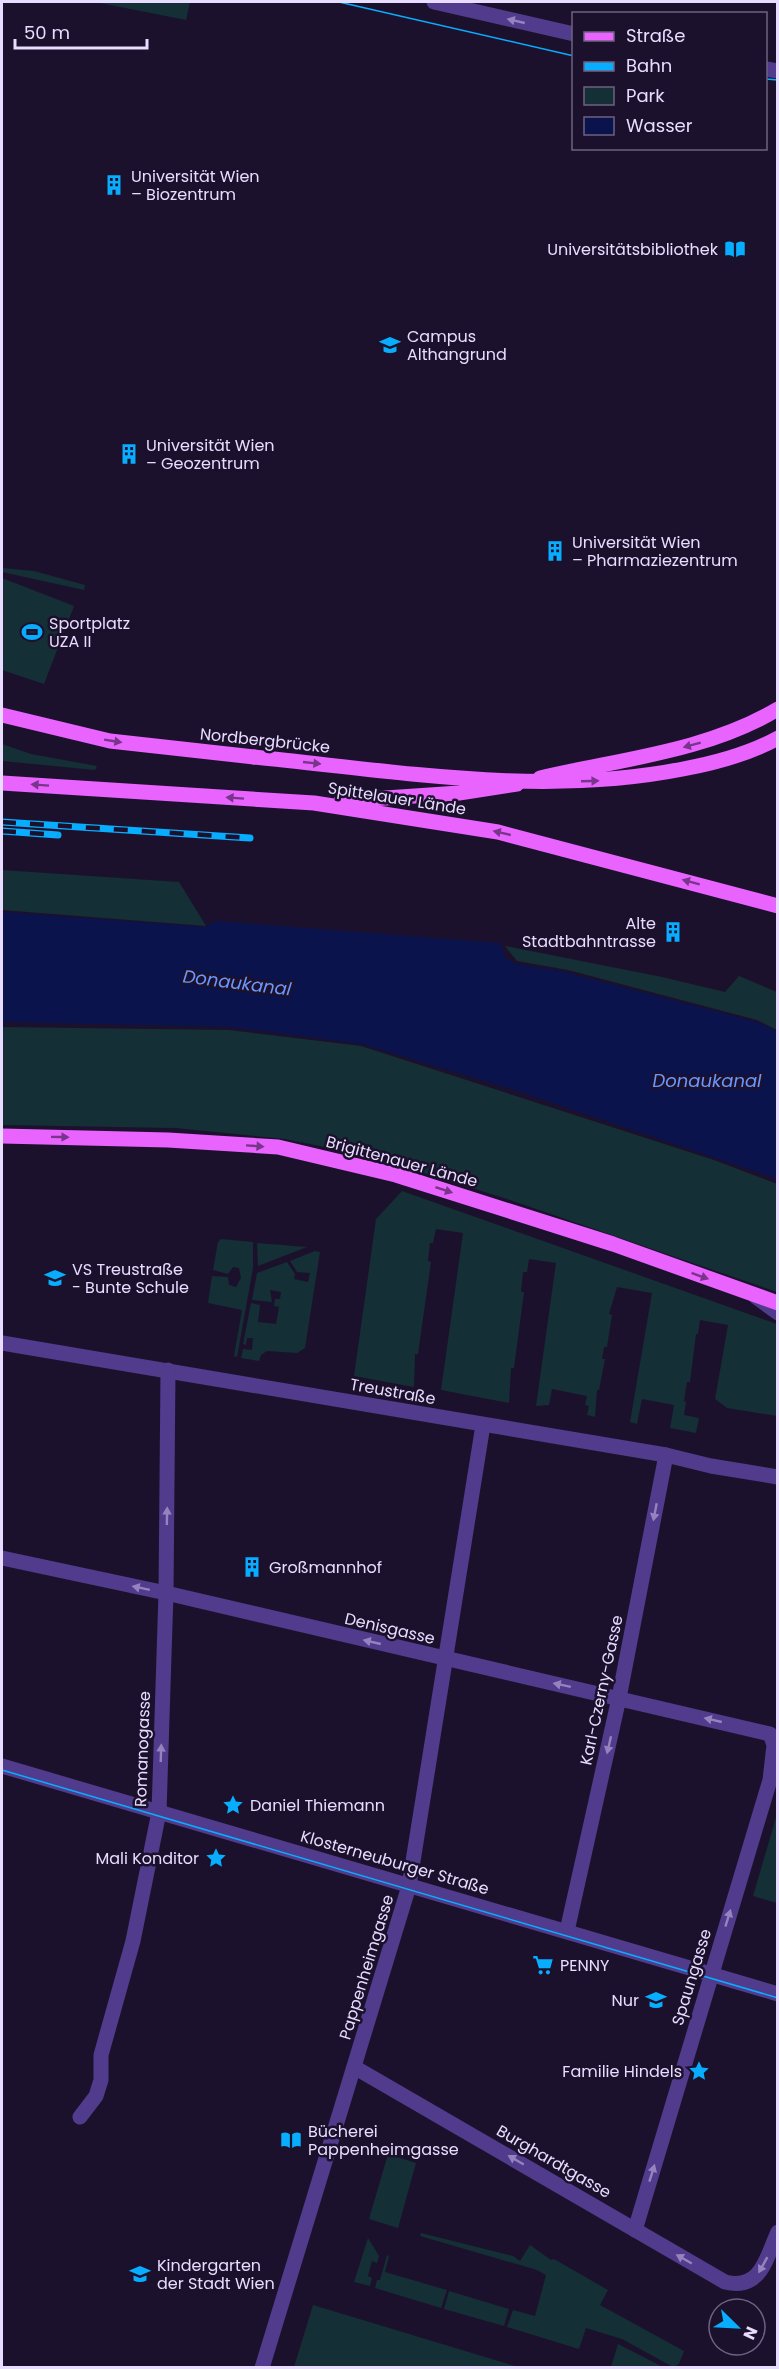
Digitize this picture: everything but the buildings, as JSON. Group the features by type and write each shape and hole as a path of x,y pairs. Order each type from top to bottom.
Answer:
{"main road":[{"path":"314,803 459,793 508,786 690,746 738,729 777,709"},
{"name":"Nordbergbrücke","path":"2,715 110,741 447,777 502,780 622,779 692,767 744,753 777,738"},
{"name":"Spittelauer Lände","path":"2,783 314,803 498,832 777,906"},
{"name":"Brigittenauer Lände","path":"2,1136 168,1140 278,1147 407,1179 613,1244 777,1303"}],"street":[{"path":"434,2 572,34"},
{"path":"753,1295 777,1313"},
{"name":"Treustraße","path":"2,1343 666,1455 711,1466 777,1477"},
{"name":"Romanogasse","path":"80,2117 96,2096 101,2080 101,2055 133,1941 159,1812 166,1593 168,1370"},
{"name":"Pappenheimgasse","path":"262,2367 409,1886 483,1425"},
{"name":"Karl-Czerny-Gasse","path":"567,1931 619,1698 666,1455"},
{"name":"Denisgasse","path":"2,1558 166,1593 770,1734"},
{"name":"Spaungasse","path":"635,2230 770,1780 774,1745 770,1734"},
{"name":"Klosterneuburger Straße","path":"2,1766 777,1994"},
{"name":"Burghardtgasse","path":"354,2067 725,2282 736,2285 750,2283 762,2268 777,2232"}],"green space":[{"path":"95,2 190,2 186,20"},
{"path":"2,568 34,571 85,585 84,590 2,572"},
{"name":"Sportplatz UZA II","path":"2,578 74,606 44,684 2,670"},
{"path":"2,744 31,754 97,766 95,770 2,761"},
{"path":"2,870 179,882 206,926 2,910"},
{"path":"505,946 725,992 739,976 777,992 777,1030 757,1020 568,970 517,961"},
{"path":"2,1027 229,1030 361,1046 714,1160 777,1184 777,1292 507,1199 395,1164 335,1149 285,1139 175,1128 2,1125"},
{"path":"402,1191 777,1324 777,1416 727,1408 715,1399 728,1325 700,1320 690,1382 687,1382 684,1401 686,1402 684,1415 699,1418 696,1433 670,1428 674,1405 642,1399 637,1424 630,1422 652,1293 617,1287 609,1314 612,1315 607,1347 604,1347 602,1359 605,1359 599,1390 597,1390 595,1417 587,1415 589,1406 585,1405 587,1396 552,1389 549,1405 536,1406 556,1263 529,1259 527,1272 523,1272 521,1292 524,1292 514,1368 511,1368 509,1403 441,1390 463,1233 436,1229 433,1243 430,1243 428,1261 431,1262 418,1354 415,1354 414,1387 354,1376 376,1219"},
{"path":"221,1239 253,1242 253,1268 237,1357 234,1356 242,1310 208,1303 212,1276 228,1277 229,1285 236,1287 241,1278 239,1268 233,1267 228,1274 213,1270 218,1242"},
{"path":"257,1243 307,1247 258,1266"},
{"path":"315,1251 320,1252 305,1348 297,1353 267,1351 261,1355 259,1361 241,1358 243,1349 252,1350 253,1338 247,1338 246,1345 243,1344 251,1303 260,1305 258,1322 276,1324 279,1307 274,1306 275,1299 280,1299 281,1292 270,1290 272,1302 252,1300 257,1273 287,1262 295,1274 294,1279 308,1282 310,1273 297,1272 290,1261"},
{"path":"777,1814 778,1903 753,1896"},
{"path":"388,2154 416,2163 398,2228 369,2219"},
{"path":"421,2233 513,2256 520,2261 530,2245 551,2260 554,2259 608,2290 600,2305 684,2351 679,2364 673,2367 622,2339 586,2328 579,2349 507,2327 513,2310 535,2316 546,2275 537,2270 420,2236"},
{"path":"368,2238 379,2256 377,2263 372,2261 368,2276 372,2278 370,2286 354,2282"},
{"path":"387,2255 389,2256 385,2272 447,2290 441,2308 375,2288 377,2280 380,2280"},
{"path":"449,2291 509,2309 504,2326 444,2309"},
{"path":"313,2305 518,2367 294,2367"},
{"path":"618,2344 663,2367 611,2367"}],"water":[{"name":"Donaukanal","path":"2,912 205,927 216,921 500,943 506,958 516,964 561,971 757,1022 777,1031 777,1179 517,1091 362,1044 230,1027 2,1022"}],"tram line":[{"path":"339,2 572,56"},
{"path":"767,79 778,80"},
{"path":"2,1770 778,1998"}],"railway":[{"path":"2,822 250,838"},
{"path":"2,831 58,835"}],"place":[{"name":"Universität Wien – Biozentrum","path":"114,185"},
{"name":"Universitätsbibliothek","path":"735,249"},
{"name":"Campus Althangrund","path":"390,345"},
{"name":"Universität Wien – Geozentrum","path":"129,454"},
{"name":"Universität Wien – Pharmaziezentrum","path":"555,551"},
{"name":"Sportplatz UZA II","path":"32,632"},
{"name":"Alte Stadtbahntrasse","path":"673,932"},
{"name":"VS Treustraße - Bunte Schule","path":"55,1278"},
{"name":"Großmannhof","path":"252,1567"},
{"name":"Daniel Thiemann","path":"233,1805"},
{"name":"Mali Konditor","path":"216,1858"},
{"name":"PENNY","path":"543,1965"},
{"name":"Nur","path":"656,2000"},
{"name":"Familie Hindels","path":"699,2071"},
{"name":"Bücherei Pappenheimgasse","path":"291,2140"},
{"name":"Kindergarten der Stadt Wien","path":"140,2274"}]}
